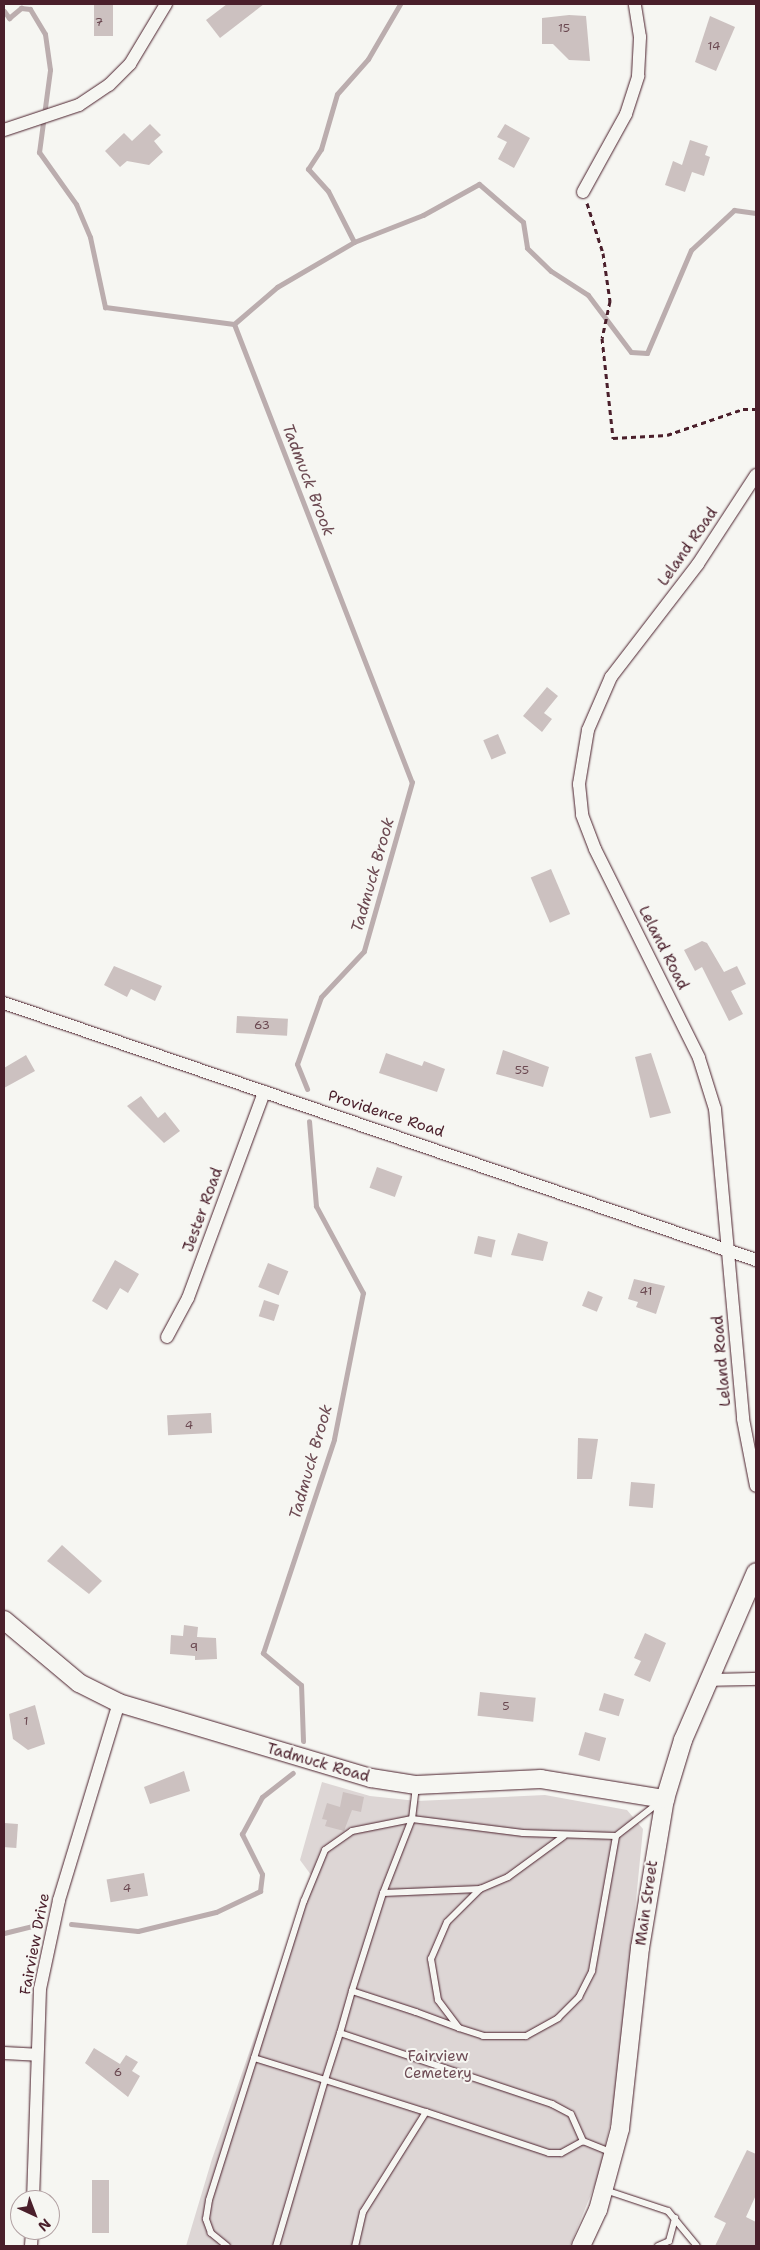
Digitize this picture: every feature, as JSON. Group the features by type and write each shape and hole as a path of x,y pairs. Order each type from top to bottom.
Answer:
{"main road":[{"name":"Main Street","path":"581,2246 604,2189 614,2154 665,1799 708,1680 756,1572"},
{"name":"Tadmuck Road","path":"4,1620 79,1683 119,1703 326,1766 416,1785 541,1779 665,1799"}],"street":[{"path":"4,130 79,105 109,85 130,64 166,4"},
{"path":"583,192 626,114 638,76 640,36 635,4"},
{"name":"Leland Road","path":"756,476 698,564 611,677 588,730 579,784 582,815 595,849 699,1058 714,1109 731,1252 743,1420 756,1486"},
{"name":"Providence Road","path":"4,1003 756,1260"},
{"name":"Jester Road","path":"167,1337 188,1298 264,1092"},
{"path":"708,1680 756,1679"},
{"name":"Fairview Drive","path":"33,2190 40,1990 59,1900 119,1703"},
{"path":"4,2053 37,2055"}],"lane":[{"path":"276,2246 383,1893 412,1819 416,1785"},
{"path":"227,2246 211,2233 206,2220 254,2058 320,1857 352,1832 412,1819 565,1836 616,1836 665,1799"},
{"path":"383,1893 480,1888 508,1877 565,1836"},
{"path":"352,1991 459,2028 502,2039 526,2036 558,2018 579,1997 592,1971 616,1836"},
{"path":"459,2028 438,2000 431,1958 447,1922 480,1888"},
{"path":"340,2033 552,2104 571,2114 583,2142 614,2154"},
{"path":"254,2058 550,2153 561,2153 583,2142"},
{"path":"355,2246 363,2212 426,2112"},
{"path":"604,2189 661,2208 675,2218 697,2246"},
{"path":"658,2246 669,2241 675,2218"}],"path":[{"path":"583,192 603,253 610,301 602,338 613,438 667,435 742,409 756,409"}],"green space":[{"name":"Fairview Cemetery","path":"322,1782 370,1796 417,1801 545,1795 627,1810 643,1829 617,2095 598,2177 570,2246 186,2246 212,2159 311,1875 300,1860"}],"building":[{"path":"94,4 113,4 113,36 94,36"},
{"path":"227,4 264,4 220,38 206,20"},
{"path":"569,15 586,16 590,61 569,60 553,44 542,44 542,18"},
{"path":"710,16 735,27 716,71 695,62"},
{"path":"150,124 161,135 154,141 163,152 149,165 127,161 120,167 105,151 124,133 132,141"},
{"path":"505,124 530,138 514,168 498,159 507,142 497,137"},
{"path":"690,140 708,146 705,155 710,157 704,176 692,172 685,192 665,185 673,161 682,165"},
{"path":"547,687 558,696 544,713 552,719 542,732 523,716"},
{"path":"498,734 506,753 491,760 483,740"},
{"path":"551,869 570,914 550,923 531,878"},
{"path":"702,941 707,943 724,972 737,966 746,984 731,991 743,1014 729,1021 702,967 695,971 684,950"},
{"path":"114,966 162,986 155,1001 131,989 127,997 104,985"},
{"path":"237,1016 288,1019 287,1036 236,1033"},
{"path":"503,1050 549,1067 543,1087 496,1074"},
{"path":"386,1053 422,1066 424,1061 445,1069 437,1092 379,1073"},
{"path":"651,1053 671,1113 650,1118 635,1057"},
{"path":"26,1055 35,1071 4,1088 4,1068"},
{"path":"141,1096 158,1118 165,1112 180,1131 164,1143 127,1106"},
{"path":"377,1167 402,1176 395,1197 369,1188"},
{"path":"518,1233 548,1242 543,1261 511,1255"},
{"path":"478,1236 496,1240 491,1258 474,1254"},
{"path":"115,1260 139,1274 128,1293 120,1288 107,1310 92,1301"},
{"path":"268,1263 288,1271 279,1295 258,1287"},
{"path":"634,1279 665,1286 656,1314 636,1307 638,1302 628,1299"},
{"path":"588,1291 603,1297 597,1312 582,1306"},
{"path":"264,1300 279,1305 274,1321 259,1316"},
{"path":"211,1413 212,1433 168,1435 167,1415"},
{"path":"578,1438 598,1439 592,1479 577,1479"},
{"path":"631,1482 655,1484 653,1508 629,1506"},
{"path":"62,1545 102,1581 89,1594 47,1561"},
{"path":"184,1625 198,1627 197,1637 216,1638 217,1659 195,1660 195,1656 170,1654 171,1635 183,1636"},
{"path":"645,1633 666,1643 650,1682 634,1675 641,1661 634,1658"},
{"path":"480,1692 536,1698 533,1722 477,1716"},
{"path":"604,1693 624,1699 619,1716 599,1710"},
{"path":"35,1705 45,1744 28,1750 13,1739 9,1714"},
{"path":"585,1732 606,1738 600,1761 578,1755"},
{"path":"184,1771 190,1791 150,1804 144,1787"},
{"path":"343,1792 364,1797 361,1812 352,1810 344,1831 325,1826 327,1820 322,1819 327,1803 340,1807"},
{"path":"4,1823 18,1824 16,1848 4,1847"},
{"path":"144,1873 148,1896 111,1902 107,1880"},
{"path":"94,2048 120,2064 126,2055 138,2062 132,2071 140,2076 128,2097 85,2063"},
{"path":"747,2150 756,2154 756,2195 746,2217 756,2222 756,2246 715,2246 726,2223 714,2217"},
{"path":"92,2180 109,2180 109,2233 92,2233"}],"waterway":[{"path":"234,324 277,287 354,242 328,191 308,169 321,149 337,94 368,59 400,4"},
{"name":"Tadmuck Brook","path":"4,11 9,18 21,8 30,9 45,34 50,70 39,152 76,204 90,237 105,307 234,324 412,782 364,951 321,997 297,1064 307,1089"},
{"path":"354,242 423,215 479,184 523,222 527,248 551,271 588,295 631,352 647,353 691,250 734,210 756,213"},
{"name":"Tadmuck Brook","path":"303,1741 301,1685 263,1653 334,1439 363,1293 316,1206 309,1121"},
{"name":"Tadmuck Brook","path":"71,1924 138,1931 216,1912 260,1891 262,1874 242,1834 262,1797 293,1773"},
{"name":"Tadmuck Brook","path":"4,1933 41,1924"}]}
